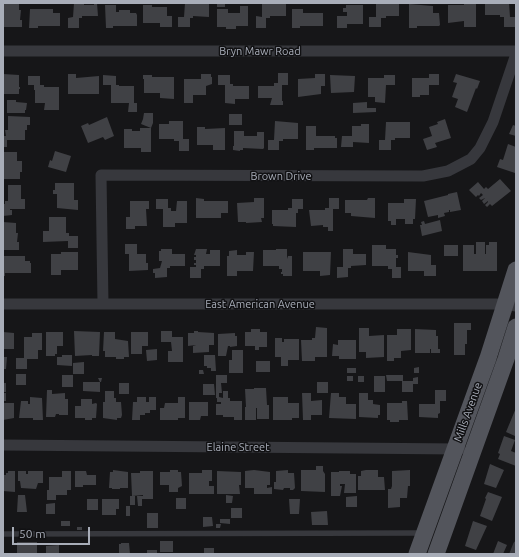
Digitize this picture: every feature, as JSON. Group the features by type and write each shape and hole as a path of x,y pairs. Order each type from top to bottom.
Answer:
{"main road":[{"name":"Mills Avenue","path":"417,554 488,358 510,305 516,270"},
{"name":"Mills Avenue","path":"436,554 516,328"}],"street":[{"name":"Bryn Mawr Road","path":"3,51 516,52"},
{"name":"Brown Drive","path":"103,304 101,175 423,176 448,171 471,159 480,148 493,122 516,52"},
{"name":"East American Avenue","path":"3,304 510,305"},
{"name":"Elaine Street","path":"3,445 456,448 473,451"}],"lane":[{"path":"3,534 424,533"},
{"path":"512,554 516,544"}],"building":[{"path":"3,3 19,3 22,27 4,27"},
{"path":"74,3 94,5 94,3 97,3 98,16 82,16 82,18 79,18 79,28 68,28 68,18 73,17"},
{"path":"185,3 209,4 209,17 193,16 193,18 190,18 190,27 178,27 178,17 184,17"},
{"path":"217,3 225,3 225,7 217,7"},
{"path":"262,3 286,4 286,16 270,16 270,18 266,18 266,28 256,28 256,16 262,17"},
{"path":"376,3 399,3 399,16 386,16 386,18 381,18 381,27 369,27 369,17 376,17"},
{"path":"464,3 476,3 476,27 464,27 464,21 448,23 448,5 464,5"},
{"path":"485,3 509,3 510,17 516,17 516,27 504,27 504,17 500,17 500,15 485,15"},
{"path":"409,4 433,6 433,13 439,13 440,25 417,26 417,28 409,28"},
{"path":"105,5 116,5 116,12 119,12 119,10 130,10 130,13 136,13 137,26 113,26 113,28 106,28"},
{"path":"143,5 152,5 152,7 167,7 167,16 172,16 172,27 160,27 160,23 143,23"},
{"path":"346,5 363,5 363,24 347,24 347,28 337,28 337,16 347,16 347,12 343,12 343,8 346,8"},
{"path":"240,6 248,6 248,26 236,26 236,29 217,27 217,9 228,9 228,13 240,13"},
{"path":"30,9 53,9 53,13 60,13 60,26 38,26 38,28 29,28"},
{"path":"292,9 303,9 303,13 323,13 323,26 300,26 300,28 292,28"},
{"path":"278,73 288,73 288,85 282,85 283,105 270,105 272,98 258,98 258,86 274,86 274,83 278,83"},
{"path":"3,74 19,75 19,94 3,94"},
{"path":"68,74 76,74 76,78 99,76 99,94 68,94"},
{"path":"201,74 211,74 212,77 212,84 206,86 206,95 193,95 193,103 184,103 184,79 201,79"},
{"path":"315,74 325,74 325,86 321,86 321,94 298,97 298,79 315,78"},
{"path":"429,74 439,74 439,85 429,85 429,95 412,97 412,78 429,78"},
{"path":"456,74 480,81 467,112 455,107 458,99 452,97 457,83 453,82"},
{"path":"103,75 116,76 116,85 134,86 134,103 137,103 137,112 128,112 129,103 111,103 111,85 103,85"},
{"path":"143,75 152,75 152,77 174,77 174,99 160,98 160,93 144,93"},
{"path":"218,75 230,75 230,84 233,84 233,86 249,86 249,99 235,99 235,104 225,103 225,85 218,85"},
{"path":"330,75 355,76 354,92 331,93"},
{"path":"384,75 395,75 395,85 386,85 385,103 375,102 375,97 368,97 368,78 384,78"},
{"path":"28,76 40,76 40,85 44,85 44,87 59,87 59,110 44,110 45,103 35,103 34,85 28,85"},
{"path":"7,100 16,100 16,102 27,103 25,113 7,113"},
{"path":"367,102 367,108 376,108 376,112 353,113 353,103"},
{"path":"144,113 153,113 153,123 151,128 141,124"},
{"path":"229,114 242,114 242,125 229,125"},
{"path":"8,116 30,117 30,125 27,125 27,130 25,130 25,140 7,140 7,147 3,147 3,136 6,136 5,130 8,130"},
{"path":"107,117 114,136 105,140 103,137 88,143 81,126 88,123 89,125"},
{"path":"445,119 451,138 435,143 437,147 427,150 423,139 432,136 429,127 438,124 437,122"},
{"path":"169,121 183,121 183,139 189,139 189,151 179,151 179,141 174,141 174,139 159,139 159,124 169,124"},
{"path":"275,121 298,123 298,139 283,139 283,141 279,141 279,150 268,150 268,140 274,140"},
{"path":"386,122 410,122 410,138 395,138 395,140 391,140 391,150 379,150 379,140 385,140"},
{"path":"361,124 369,124 369,143 353,142 353,147 341,147 342,136 352,136 352,126 361,126"},
{"path":"513,125 516,126 516,136 509,134"},
{"path":"306,126 316,126 316,136 335,136 335,138 337,138 337,148 314,148 314,150 306,150"},
{"path":"197,127 205,127 205,129 225,128 225,150 213,150 213,145 197,145"},
{"path":"140,128 151,128 151,152 141,152 141,148 124,148 124,129 140,131"},
{"path":"234,131 244,131 244,136 257,136 257,132 264,132 264,148 243,148 243,150 240,151 233,150"},
{"path":"508,144 516,147 515,173 497,167 500,159 503,160"},
{"path":"55,151 71,156 66,172 48,167 50,160 52,161"},
{"path":"3,152 17,152 17,161 22,161 22,172 20,172 20,179 3,179"},
{"path":"500,179 511,191 492,206 490,204 487,207 485,205 488,201 484,204 482,201 485,198 481,200 479,198 483,195 481,193 476,197 469,190 478,182 484,189 486,187 488,189"},
{"path":"55,183 74,183 74,200 78,200 78,210 57,208 57,194 53,194 53,190 55,190"},
{"path":"8,185 21,185 21,199 25,199 25,209 10,209 12,210 12,215 3,216 3,204 5,204 5,201 8,201"},
{"path":"457,192 461,210 450,212 449,210 449,212 444,213 445,216 438,218 438,215 428,217 424,201"},
{"path":"196,198 204,199 204,201 228,201 228,213 221,213 221,218 196,218"},
{"path":"254,198 264,198 264,218 261,218 262,222 238,222 237,203 254,202"},
{"path":"329,198 339,198 339,209 333,209 333,231 328,231 328,227 323,227 323,225 311,226 309,210 325,210 325,208 329,208"},
{"path":"368,198 375,198 375,218 351,216 351,213 345,213 345,200 367,200"},
{"path":"156,199 168,199 168,208 171,208 171,211 176,211 177,201 187,201 187,223 175,223 175,227 163,227 163,209 156,209"},
{"path":"292,199 303,199 303,209 298,209 298,213 296,213 296,227 273,226 272,210 288,210 288,208 292,208"},
{"path":"404,199 416,199 415,219 413,219 413,224 405,224 405,219 396,219 396,225 391,225 391,221 388,221 388,203 404,203"},
{"path":"130,201 149,201 149,209 146,209 147,226 135,226 135,229 126,229 126,217 130,217"},
{"path":"49,217 66,217 66,233 69,233 69,236 78,236 78,248 68,248 68,241 43,242 43,231 49,231"},
{"path":"440,220 442,231 422,236 420,225 422,225 421,222 424,221 425,224"},
{"path":"3,222 16,223 19,250 3,250"},
{"path":"476,242 485,242 486,254 486,245 489,245 489,242 497,242 497,271 463,271 463,245 474,245 474,254 476,254"},
{"path":"125,244 137,244 137,254 146,254 148,270 129,271 129,254 125,254"},
{"path":"372,245 386,245 386,249 396,249 396,255 398,255 398,258 396,258 396,267 401,267 401,278 392,278 392,269 388,269 388,266 372,266"},
{"path":"444,245 458,245 458,256 444,256"},
{"path":"161,249 172,249 172,254 185,254 185,266 170,266 170,268 167,268 167,277 155,278 153,269 160,268 162,261 159,261 159,251 161,251"},
{"path":"196,249 207,249 206,254 210,254 210,250 220,250 220,266 204,266 204,269 201,269 201,278 190,278 190,267 196,267 196,265 194,265 196,260 194,260 194,257 196,257 196,255 194,255"},
{"path":"287,249 287,259 288,256 292,256 292,276 283,276 283,274 281,274 282,269 279,269 279,266 263,266 263,250"},
{"path":"343,249 353,249 353,254 366,254 366,265 351,266 351,268 348,268 348,277 337,278 337,267 343,267"},
{"path":"237,250 237,255 246,255 246,252 254,252 253,271 237,271 237,276 227,276 227,256 229,256 229,251"},
{"path":"61,252 78,252 78,270 61,270 61,275 51,275 51,254 61,254"},
{"path":"303,252 331,252 330,275 320,276 320,271 303,271"},
{"path":"408,252 431,255 431,265 436,265 436,276 424,276 424,271 408,271"},
{"path":"3,256 25,256 25,261 30,261 31,263 31,273 5,273 5,276 3,276"},
{"path":"454,323 471,323 471,330 467,330 465,355 454,355"},
{"path":"316,327 327,328 327,357 315,357 315,361 302,361 301,340 312,340 312,338 315,338"},
{"path":"359,328 369,328 369,336 384,335 384,357 366,358 366,352 359,352"},
{"path":"251,329 260,329 260,332 267,332 267,347 259,347 259,350 255,350 255,346 245,346 245,332 251,332"},
{"path":"397,329 411,329 411,350 401,351 401,358 394,358 394,361 387,361 387,335 397,335"},
{"path":"415,329 436,330 436,336 438,336 438,349 440,349 440,353 431,353 430,349 430,353 415,353"},
{"path":"74,331 100,332 99,356 75,356"},
{"path":"161,331 172,331 172,337 183,337 183,362 168,362 168,351 172,351 171,342 161,342"},
{"path":"194,331 214,333 214,345 209,345 209,352 193,353 193,346 196,345 188,346 188,333 194,333"},
{"path":"3,332 14,333 14,349 3,349"},
{"path":"46,332 63,332 63,346 57,346 57,354 55,354 55,356 46,356"},
{"path":"104,332 115,332 115,339 128,341 129,357 124,357 124,359 116,359 116,357 105,357 105,351 103,351"},
{"path":"131,332 148,332 148,346 142,346 142,354 131,354"},
{"path":"32,333 42,333 42,350 38,350 38,359 27,359 27,369 16,369 16,358 24,358 24,337 32,337"},
{"path":"235,333 235,336 237,336 237,346 228,346 226,356 218,356 218,334"},
{"path":"275,338 282,338 282,342 284,342 284,339 299,339 299,360 288,360 288,366 281,366 281,357 275,357"},
{"path":"338,340 356,340 356,359 339,359 339,356 332,356 333,344 338,345"},
{"path":"157,349 157,360 147,361 146,350"},
{"path":"232,350 243,350 243,373 229,373 229,360 232,360"},
{"path":"62,355 72,355 72,366 57,365 57,357 62,357"},
{"path":"204,355 215,355 216,371 211,371 211,368 204,366"},
{"path":"3,357 7,357 6,369 3,369"},
{"path":"256,361 270,361 270,372 256,372"},
{"path":"84,362 84,374 73,374 73,363"},
{"path":"419,367 419,373 414,373 414,368"},
{"path":"347,368 356,368 356,373 347,373"},
{"path":"199,370 203,370 204,374 199,374"},
{"path":"16,374 26,374 26,385 16,385"},
{"path":"62,375 73,375 73,387 62,387"},
{"path":"216,375 227,375 227,383 221,383 222,393 219,393 219,397 223,398 223,391 228,391 228,398 230,398 230,401 242,401 242,420 234,420 234,417 223,417 223,415 216,415 216,404 221,404 221,402 217,402 216,398"},
{"path":"386,375 403,375 403,381 387,381"},
{"path":"347,376 353,376 353,381 347,381"},
{"path":"358,376 364,376 364,382 358,382"},
{"path":"374,376 385,376 385,392 374,392"},
{"path":"418,377 418,384 413,384 413,392 402,392 402,381 413,381 413,378"},
{"path":"83,382 100,382 100,392 83,391"},
{"path":"317,382 328,382 328,393 317,393"},
{"path":"3,383 6,383 6,392 3,392"},
{"path":"119,383 129,383 129,394 119,394"},
{"path":"203,384 214,384 215,395 203,395"},
{"path":"266,388 267,405 269,405 269,419 257,419 256,408 256,420 245,420 245,389"},
{"path":"47,390 52,390 52,394 65,393 65,399 68,399 68,415 56,414 55,417 46,417"},
{"path":"435,390 446,390 446,401 440,401 440,413 438,414 438,418 419,417 419,404 435,404"},
{"path":"105,391 114,391 114,398 116,398 116,402 121,402 122,415 121,418 117,418 117,420 103,418"},
{"path":"3,393 6,393 6,401 3,401"},
{"path":"302,393 311,393 311,401 322,400 322,415 311,415 311,420 303,420"},
{"path":"331,393 339,393 339,397 346,397 346,404 356,404 356,419 329,418"},
{"path":"359,393 368,393 368,400 373,400 373,404 380,405 380,415 378,415 378,418 359,417"},
{"path":"30,397 42,398 43,420 19,418 21,401 28,401 28,404 30,404"},
{"path":"137,397 146,397 146,402 149,402 149,397 156,397 156,410 150,410 150,413 140,415 140,420 132,420 133,402 137,402"},
{"path":"178,397 185,397 185,418 178,418 178,420 160,420 160,408 164,408 165,403 178,403"},
{"path":"273,397 288,397 288,403 299,403 299,418 292,418 292,420 273,420"},
{"path":"81,399 92,399 92,404 97,404 96,418 92,418 92,420 85,420 85,418 75,418 75,406 81,406"},
{"path":"402,401 407,401 408,420 390,422 390,420 387,420 387,403 402,403"},
{"path":"189,402 208,402 208,416 201,416 200,420 189,420"},
{"path":"3,403 14,403 14,418 3,420"},
{"path":"516,408 516,434 515,436 506,432"},
{"path":"504,436 515,440 511,451 516,453 516,466 498,459 500,454 498,453"},
{"path":"490,464 504,470 496,488 484,484"},
{"path":"316,466 323,466 323,471 325,474 325,492 301,491 301,470 316,470"},
{"path":"113,470 128,472 128,488 109,488 110,472 113,472"},
{"path":"170,470 178,470 178,472 181,472 182,486 178,488 178,492 169,492 169,485 160,485 160,472 170,472"},
{"path":"202,470 212,470 212,481 209,481 209,486 214,486 214,494 189,494 189,473 202,473"},
{"path":"254,470 270,472 270,485 267,485 267,488 272,487 272,494 254,494 254,488 245,488 245,471"},
{"path":"288,470 288,473 294,473 295,488 293,490 290,490 290,488 284,488 283,490 274,489 274,482 276,482 276,471"},
{"path":"378,470 378,477 384,477 385,490 358,490 358,476 361,476 361,471"},
{"path":"410,470 410,486 408,486 407,498 400,498 400,507 388,508 388,489 391,489 392,486 392,471"},
{"path":"8,471 15,471 15,492 3,491 3,475 6,475"},
{"path":"18,471 26,471 26,474 28,474 28,471 43,471 43,483 38,483 36,489 21,488 20,481 18,481"},
{"path":"62,471 71,471 71,490 67,490 67,495 56,495 56,500 47,500 49,477 62,477"},
{"path":"75,471 86,471 87,475 96,475 96,485 83,485 83,487 75,487"},
{"path":"140,471 153,471 153,499 142,499 142,506 138,506 137,496 143,495 132,496 131,473 140,473"},
{"path":"217,471 241,472 241,485 239,485 240,494 217,494"},
{"path":"350,471 350,474 356,474 356,493 344,493 345,484 340,484 340,486 342,486 340,496 331,496 331,472"},
{"path":"488,492 502,497 492,521 480,516"},
{"path":"18,495 25,495 27,512 17,512"},
{"path":"226,495 233,496 232,503 226,503"},
{"path":"130,496 135,496 135,505 130,505"},
{"path":"357,496 357,507 346,507 346,497"},
{"path":"176,498 186,498 186,509 176,509"},
{"path":"87,499 98,499 98,510 87,510"},
{"path":"102,499 119,499 119,509 116,509 116,515 102,515"},
{"path":"289,499 300,499 299,514 290,514"},
{"path":"55,503 55,514 46,514 46,504"},
{"path":"126,506 130,506 130,516 126,516"},
{"path":"231,508 242,508 242,518 231,518"},
{"path":"327,511 328,525 312,525 311,512"},
{"path":"147,513 158,513 158,528 147,528"},
{"path":"203,517 212,517 213,526 203,527"},
{"path":"220,519 230,519 230,524 220,523"},
{"path":"61,521 70,521 70,526 61,526"},
{"path":"473,521 487,526 476,550 465,546"},
{"path":"216,524 221,524 220,528 216,528"},
{"path":"77,527 82,527 82,530 77,530"},
{"path":"160,541 173,541 173,552 160,552"},
{"path":"498,541 507,545 503,554 493,554"},
{"path":"17,542 37,542 37,554 17,554"},
{"path":"129,543 130,554 119,554 119,544"},
{"path":"59,545 59,554 46,554 46,546"},
{"path":"204,548 214,548 214,554 204,554"},
{"path":"147,550 157,550 157,554 147,554"}]}
